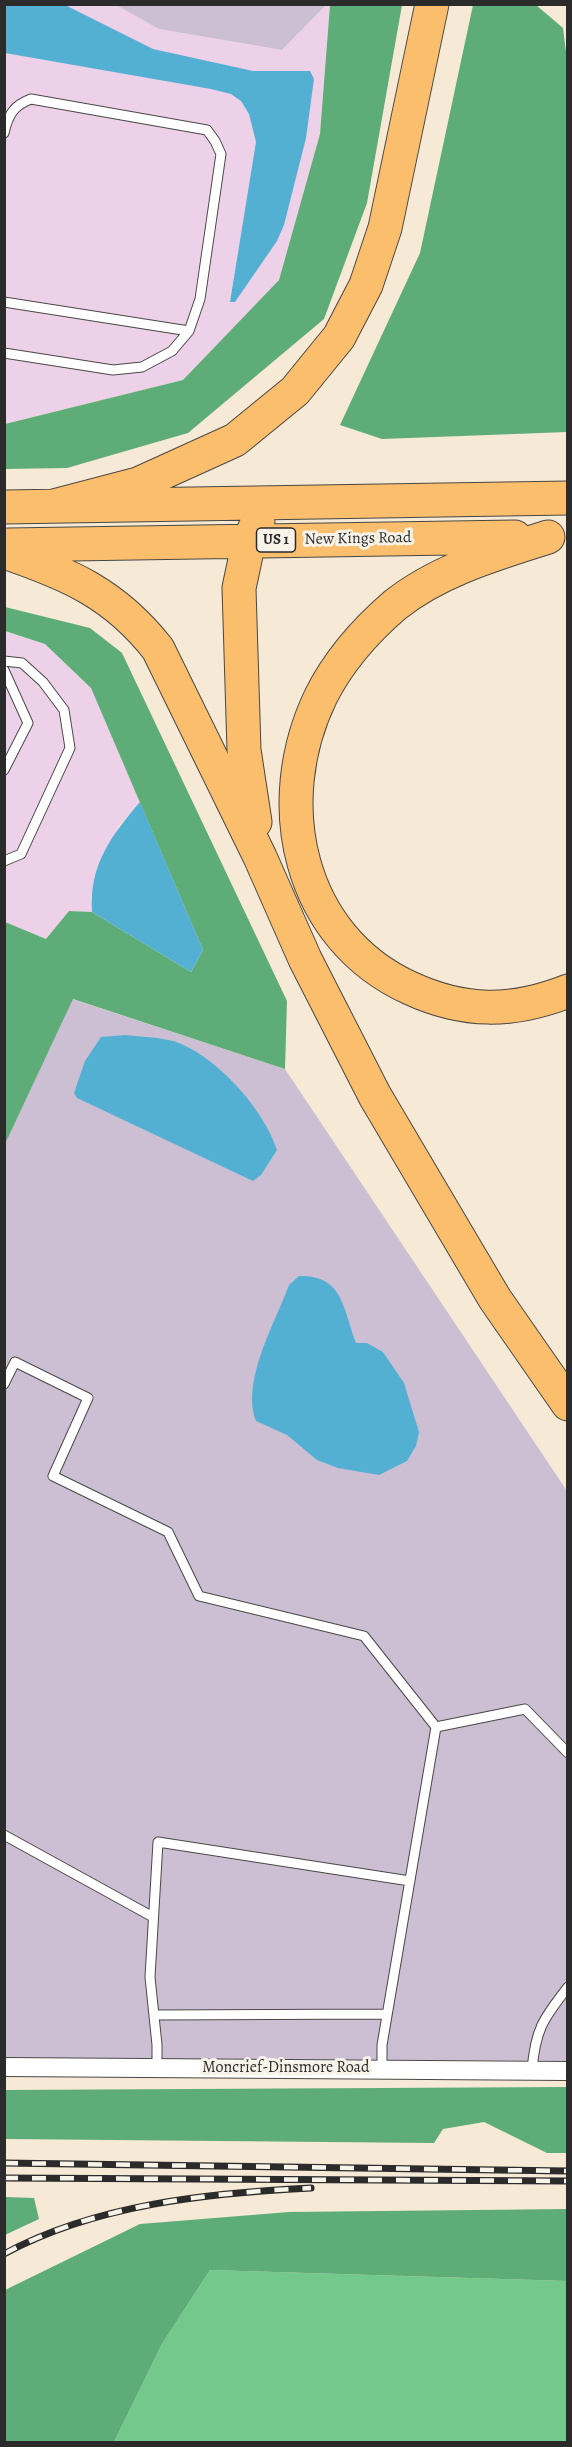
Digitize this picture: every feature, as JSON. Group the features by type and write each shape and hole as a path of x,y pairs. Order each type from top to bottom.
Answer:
{"highway":[{"path":"54,506 138,484 235,440 295,391 339,337 366,285 385,228 432,4"},
{"path":"4,507 567,498"},
{"path":"260,857 244,750 239,588 249,540 267,503"},
{"path":"558,537 480,558 429,583 396,604 368,630 338,668 321,697 309,728 300,768 297,823 303,863 312,890 331,924 361,957 390,979 436,1000 475,1007 496,1008 541,1001 567,991"},
{"name":"New Kings Road","path":"4,545 558,537"},
{"path":"4,552 63,572 111,602 139,625 158,649 260,857 305,959 375,1096 495,1299 567,1404"}],"street":[{"name":"Moncrief-Dinsmore Road","path":"4,2067 567,2071"}],"lane":[{"path":"4,132 17,104 31,99 207,130 221,154 200,299 189,331 172,351 142,367 113,370 4,353"},
{"path":"4,302 189,331"},
{"path":"4,661 22,663 43,682 64,710 70,748 21,854 4,861"},
{"path":"4,670 28,723 9,749 4,770"},
{"path":"4,1384 15,1362 88,1398 53,1476 168,1532 199,1596 364,1636 436,1727 382,2045 382,2069"},
{"path":"436,1727 525,1709 567,1753"},
{"path":"4,1835 153,1917"},
{"path":"157,2068 150,1977 158,1842 410,1881"},
{"path":"532,2071 534,2047 542,2021 567,1987"},
{"path":"154,2015 387,2014"}],"shaded area":[{"path":"326,4 282,50 159,29 116,5"},
{"path":"4,5 116,5 159,29 282,50 326,5 330,5 320,134 279,280 183,380 5,424"},
{"path":"4,631 45,644 91,688 140,802 118,827 91,896 92,912 69,911 46,939 5,922"},
{"path":"72,999 285,1069 567,1491 567,2061 5,2058 5,1144"}],"green space":[{"path":"330,5 402,5 367,203 324,319 188,433 67,468 5,469 5,424 183,380 279,280 320,134"},
{"path":"473,5 536,5 563,28 568,68 567,432 382,439 340,425 420,253"},
{"path":"5,607 90,628 122,653 287,1001 285,1069 73,999 5,1144 5,922 46,939 69,911 92,912 191,972 203,950 91,688 45,644 5,631"},
{"path":"567,2087 567,2153 547,2153 484,2122 443,2129 434,2143 5,2139 5,2090"},
{"path":"5,2197 34,2198 39,2219 5,2235"},
{"path":"567,2209 567,2281 210,2270 162,2344 114,2442 5,2442 5,2290 140,2224 289,2212"},
{"path":"210,2270 567,2281 567,2442 114,2442 162,2344"}],"water":[{"path":"4,5 65,5 153,49 253,71 310,71 314,79 306,138 284,225 277,241 235,302 230,302 256,142 249,114 241,101 231,94 211,89 5,53"},
{"path":"140,802 203,950 191,972 92,912 94,880 104,852 111,839"},
{"path":"126,1035 173,1041 189,1048 221,1070 236,1085 261,1118 277,1150 261,1175 253,1181 77,1098 74,1093 85,1061 101,1037"},
{"path":"299,1276 314,1277 325,1281 333,1288 344,1306 356,1343 367,1343 383,1352 404,1383 419,1432 416,1446 407,1461 379,1475 338,1468 317,1460 287,1435 256,1421 253,1388 256,1370 268,1334 289,1285"}],"railway":[{"path":"4,2163 568,2171"},
{"path":"4,2178 568,2181"},
{"path":"4,2254 39,2237 115,2212 233,2193 311,2188"}]}
